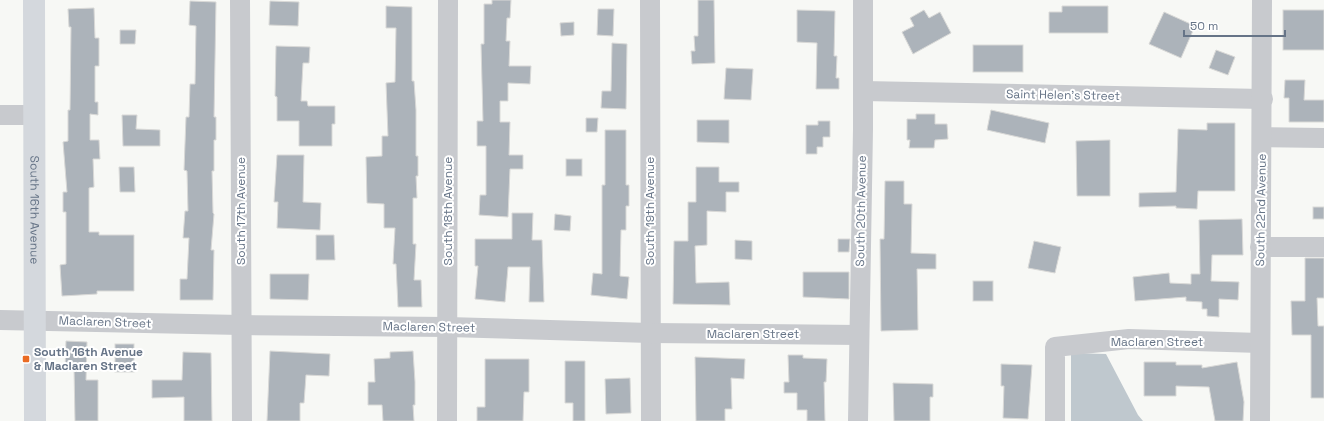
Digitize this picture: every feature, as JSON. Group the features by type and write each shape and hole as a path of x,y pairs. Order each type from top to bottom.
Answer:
{"main road":[{"name":"South 16th Avenue","path":"34,0 34,421"}],"street":[{"name":"South 17th Avenue","path":"240,0 242,421"},
{"name":"South 18th Avenue","path":"447,421 448,0"},
{"name":"South 19th Avenue","path":"650,0 651,421"},
{"name":"South 20th Avenue","path":"858,421 863,0"},
{"name":"South 22nd Avenue","path":"1260,421 1262,0"},
{"name":"Saint Helen's Street","path":"863,91 1262,99"},
{"path":"0,115 34,115"},
{"path":"1262,137 1324,138"},
{"path":"1260,247 1324,247"},
{"name":"Maclaren Street","path":"0,320 241,326 448,327 650,333 859,334"},
{"name":"Maclaren Street","path":"1056,421 1055,347 1129,339 1260,343"}],"shaded area":[{"path":"1071,353 1106,354 1138,415 1143,421 1071,421"}],"building":[{"path":"492,0 511,0 510,18 507,18 506,41 510,41 509,66 531,66 530,84 508,83 508,101 500,101 500,122 510,122 509,155 523,155 523,169 510,169 508,217 479,215 480,195 486,195 486,146 477,146 477,121 483,121 481,44 484,44 484,4 492,4"},
{"path":"698,0 714,0 715,63 692,64 691,51 695,51 694,36 698,36"},
{"path":"190,1 216,2 214,117 216,117 216,140 214,140 214,171 212,171 214,214 211,250 214,250 213,300 180,300 180,279 187,279 189,238 183,238 185,211 188,211 187,171 184,170 186,117 189,117 190,84 195,84 196,26 189,25"},
{"path":"270,1 299,2 298,26 269,25"},
{"path":"386,6 412,7 412,81 414,81 416,110 416,156 418,156 418,176 416,176 417,198 413,198 413,244 416,244 414,280 421,280 422,307 398,307 396,264 393,264 395,228 384,228 384,204 367,203 366,157 382,156 382,136 388,136 386,83 395,82 396,28 386,28"},
{"path":"1062,6 1108,6 1108,33 1049,33 1049,12 1062,12"},
{"path":"94,8 95,38 99,38 99,66 95,66 95,102 98,102 98,115 90,114 90,140 99,140 100,159 93,159 94,187 89,188 89,232 99,232 99,235 134,235 134,291 97,291 97,294 62,296 60,265 66,264 66,212 63,212 63,192 67,192 63,142 68,141 68,110 70,110 71,27 69,27 68,9"},
{"path":"598,9 614,9 613,36 597,35"},
{"path":"797,10 835,11 834,56 837,56 836,78 839,78 839,89 816,89 817,43 797,42"},
{"path":"924,10 929,18 940,12 951,33 913,54 902,32 914,26 910,18"},
{"path":"1283,10 1324,10 1324,50 1283,50"},
{"path":"1164,12 1195,26 1181,58 1149,44"},
{"path":"574,22 574,35 561,36 560,23"},
{"path":"120,30 136,30 135,44 120,44"},
{"path":"612,43 627,44 626,109 601,108 602,91 611,91"},
{"path":"973,45 1023,45 1023,72 973,72"},
{"path":"276,46 310,47 309,63 303,63 301,101 307,101 308,106 335,106 335,124 332,124 332,146 299,146 299,121 277,121 277,97 275,96"},
{"path":"1216,50 1235,57 1228,75 1209,68"},
{"path":"726,68 753,69 751,100 724,99"},
{"path":"1285,80 1305,80 1304,100 1324,100 1324,122 1289,122 1289,98 1284,98"},
{"path":"991,110 1049,123 1045,143 987,130"},
{"path":"916,114 935,114 935,124 947,124 948,139 935,140 934,148 909,148 910,140 907,140 907,119 916,119"},
{"path":"122,115 137,115 136,129 160,130 160,146 123,146"},
{"path":"586,118 598,118 597,132 586,132"},
{"path":"697,120 729,120 729,143 697,142"},
{"path":"818,121 830,121 830,137 823,137 823,147 817,147 817,154 806,154 806,125 818,125"},
{"path":"1207,123 1235,123 1235,191 1198,191 1197,209 1176,208 1176,206 1139,207 1139,193 1176,192 1178,129 1207,130"},
{"path":"605,130 626,130 626,185 629,185 629,206 626,206 626,230 621,230 620,276 629,277 627,299 591,295 593,273 602,274 602,185 605,185"},
{"path":"1110,140 1110,196 1077,196 1076,141"},
{"path":"277,155 304,155 303,202 321,203 320,230 277,228 278,202 274,202"},
{"path":"566,159 582,159 582,176 566,176"},
{"path":"119,167 134,167 135,192 120,192"},
{"path":"696,167 719,167 719,182 739,182 739,192 726,192 726,212 707,211 707,245 695,246 696,283 729,282 730,305 673,304 674,241 688,241 688,202 696,202"},
{"path":"885,181 904,181 904,204 912,204 911,253 936,254 936,269 917,269 918,330 881,331 880,239 884,239"},
{"path":"1313,207 1324,207 1324,219 1313,219"},
{"path":"512,213 533,213 532,240 542,240 544,302 529,302 530,267 508,267 505,302 475,299 478,266 475,266 475,239 512,239"},
{"path":"555,214 571,216 570,231 554,230"},
{"path":"1242,219 1243,255 1212,255 1211,281 1239,282 1238,300 1219,299 1219,317 1207,316 1207,309 1202,309 1202,302 1186,301 1186,297 1135,301 1133,277 1169,273 1170,283 1191,284 1191,274 1200,274 1199,220"},
{"path":"316,235 334,235 335,260 316,260"},
{"path":"838,239 850,239 849,252 838,252"},
{"path":"735,240 752,241 752,260 735,259"},
{"path":"1034,241 1061,247 1055,273 1028,268"},
{"path":"1305,258 1324,258 1324,298 1317,298 1318,326 1324,326 1324,398 1311,398 1311,335 1292,335 1291,301 1305,301"},
{"path":"803,272 849,272 849,299 803,297"},
{"path":"270,274 309,274 308,300 270,299"},
{"path":"973,281 993,281 993,301 973,301"},
{"path":"66,341 87,342 86,380 98,380 98,421 75,421 74,369 65,369"},
{"path":"115,344 134,344 134,372 115,372"},
{"path":"270,351 330,354 329,376 306,375 304,403 300,403 300,421 267,421"},
{"path":"413,351 415,382 415,405 413,405 414,421 383,421 382,405 368,405 368,382 375,382 374,359 390,358 390,352"},
{"path":"183,352 211,353 212,421 184,421 184,397 152,398 152,380 182,380"},
{"path":"788,355 803,355 803,358 827,359 826,382 824,382 825,421 807,421 807,410 797,410 797,393 784,393 784,382 789,382"},
{"path":"695,357 745,359 744,379 731,378 732,409 725,409 725,421 696,421"},
{"path":"485,359 529,359 529,392 524,392 523,421 477,421 477,407 485,407"},
{"path":"565,361 585,361 585,421 573,421 573,403 565,403"},
{"path":"1144,362 1176,362 1176,365 1202,365 1202,368 1237,362 1244,402 1243,421 1215,421 1209,387 1176,386 1176,396 1144,396"},
{"path":"1001,364 1032,365 1028,419 1003,418 1004,386 1001,386"},
{"path":"630,378 631,413 606,414 605,379"},
{"path":"893,383 933,384 933,397 930,397 930,421 894,421"}],"place":[{"name":"South 16th Avenue & Maclaren Street","path":"26,359"}]}
